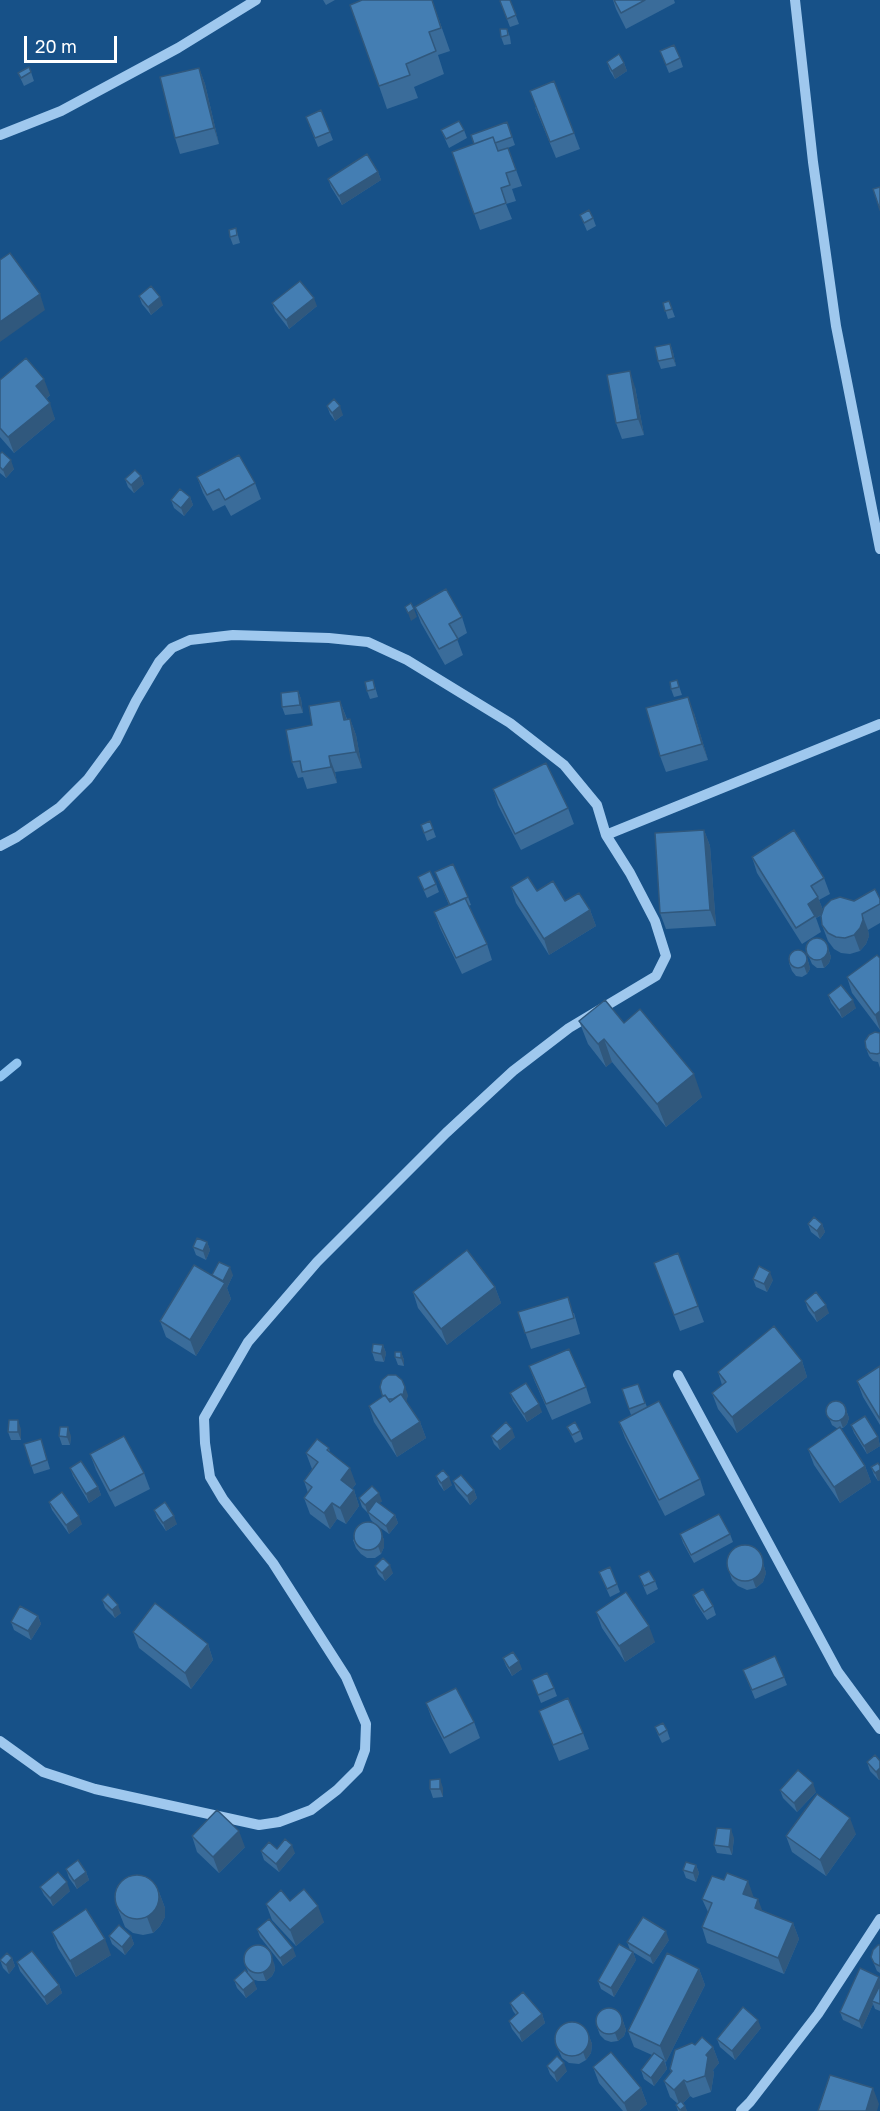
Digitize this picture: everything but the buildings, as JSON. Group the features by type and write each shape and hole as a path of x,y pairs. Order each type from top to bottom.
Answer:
{"street":[{"path":"0,135 61,111 178,48 256,0"},
{"path":"795,0 813,162 836,326 880,549"},
{"path":"0,846 60,807 88,779 116,741 159,662 172,648 190,640 233,635 329,638 368,642 407,660 510,723 564,765 597,805 606,835 656,921 666,956 656,976 569,1028 513,1071 446,1133 317,1262 248,1342 204,1418 204,1443 210,1477 223,1499 273,1563 346,1677 366,1724 365,1750 358,1768 337,1790 311,1810 279,1822 259,1825 94,1789 43,1772 0,1741"},
{"path":"606,835 880,724"},
{"path":"678,1376 838,1672 880,1729"},
{"path":"741,2111 818,2014 880,1919"}],"waterway":[{"path":"0,1077 17,1063"}]}
